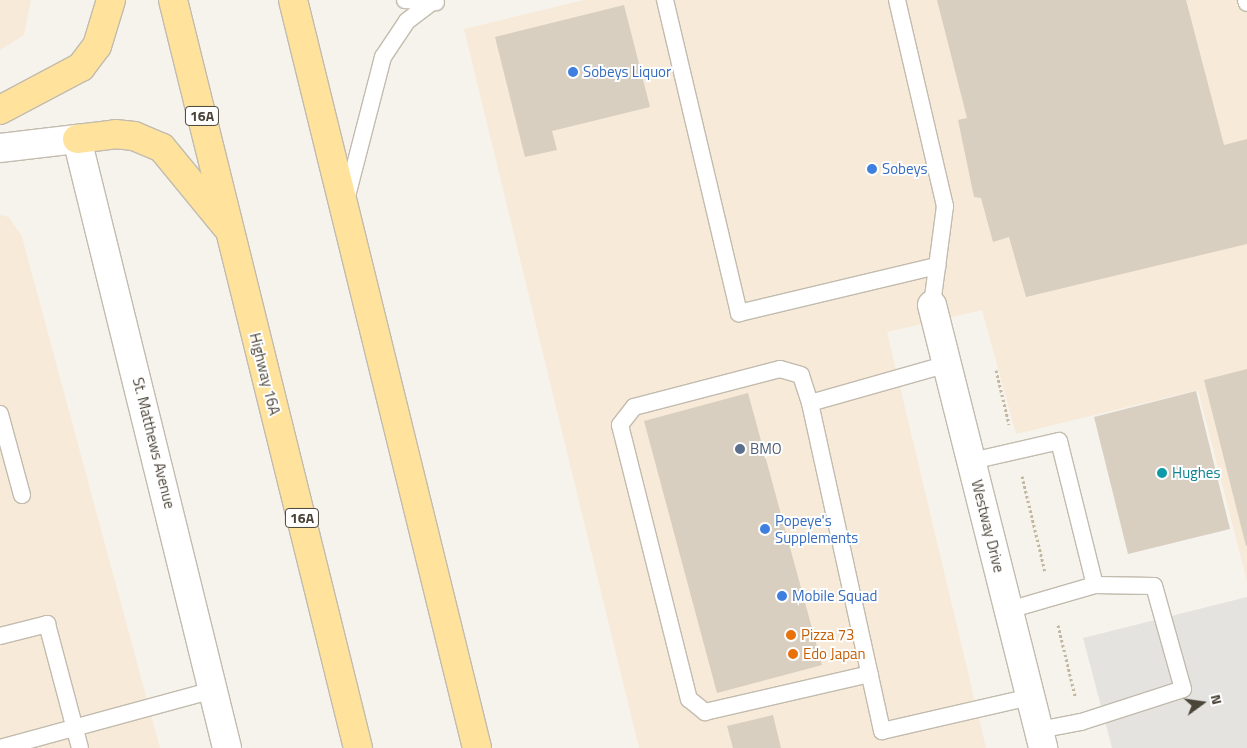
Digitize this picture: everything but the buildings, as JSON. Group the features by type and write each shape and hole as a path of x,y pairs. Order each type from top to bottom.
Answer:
{"main road":[{"path":"0,110 81,67 97,46 111,0"},
{"name":"Highway 16A","path":"173,0 358,748"},
{"path":"293,0 477,748"},
{"path":"78,139 115,134 134,136 162,148 230,232"}],"street":[{"path":"0,148 78,139"},
{"name":"St. Matthews Avenue","path":"78,139 227,748"},
{"name":"Westway Drive","path":"932,305 1041,739"}],"lane":[{"path":"405,0 438,1"},
{"path":"665,0 739,313 937,266"},
{"path":"897,0 945,206 932,305"},
{"path":"344,207 383,57 407,21 438,1"},
{"path":"810,403 948,364"},
{"path":"870,674 705,712 689,699 620,425 634,407 780,369 801,375 810,403 870,674 882,731 1030,696"},
{"path":"0,414 22,496"},
{"path":"972,461 1059,441 1095,585"},
{"path":"1009,610 1095,585 1154,586 1183,689 1081,722 1041,739"},
{"path":"0,636 47,624 80,748"},
{"path":"0,748 214,690"}],"path":[{"path":"996,370 1081,722"}],"shaded area":[{"path":"0,0 31,0 24,35 0,50"},
{"name":"Sobeys","path":"584,0 1247,0 1247,581 1198,390 1016,434 982,310 887,332 986,748 639,748 464,29"},
{"path":"0,215 9,217 22,237 160,748 0,748"},
{"path":"1247,597 1247,748 1112,748 1083,638"}],"place":[{"name":"Sobeys Liquor","path":"573,72"},
{"name":"Sobeys","path":"872,169"},
{"name":"BMO","path":"740,449"},
{"name":"Hughes","path":"1162,473"},
{"name":"Popeye's Supplements","path":"765,529"},
{"name":"Mobile Squad","path":"782,596"},
{"name":"Pizza 73","path":"791,635"},
{"name":"Edo Japan","path":"793,654"}]}
